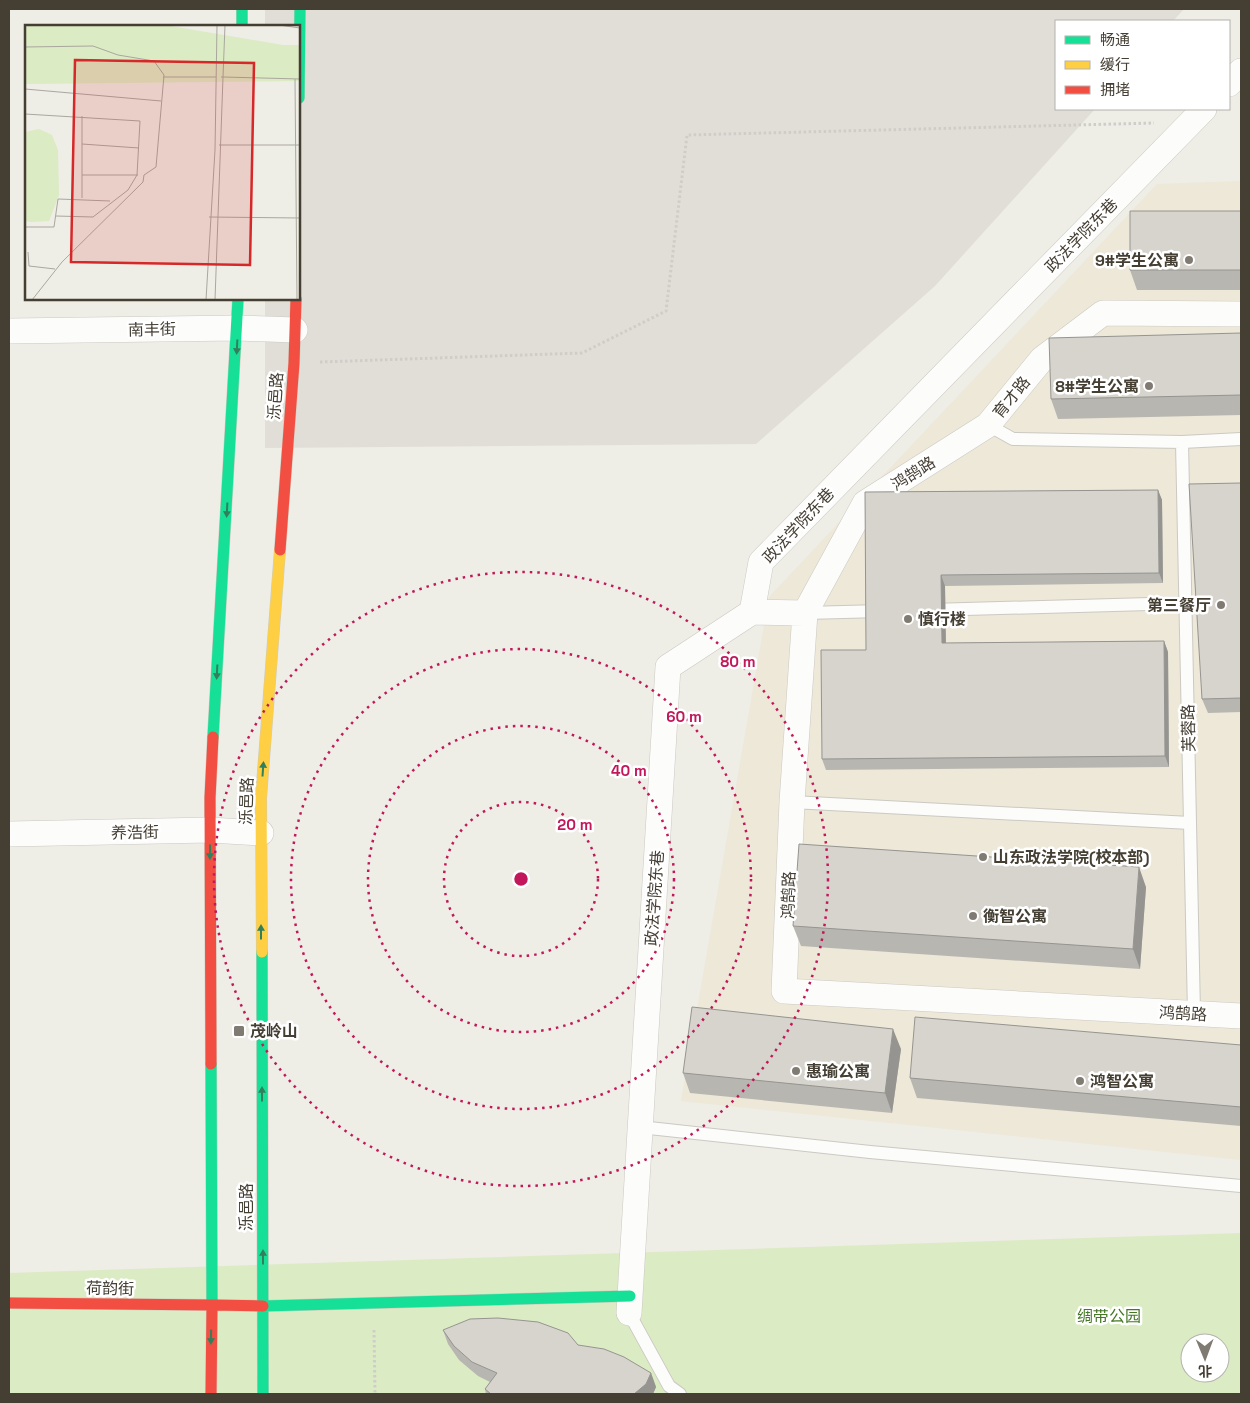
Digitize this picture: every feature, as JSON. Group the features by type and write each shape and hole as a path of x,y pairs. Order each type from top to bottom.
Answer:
{"main road":[{"path":"242,9 242,25"},
{"path":"300,9 300,25"},
{"path":"211,1394 210,798 238,328 238,300"},
{"name":"泺邑路","path":"263,1394 261,798 294,363 296,300"},
{"name":"荷韵街","path":"9,1303 212,1305"},
{"path":"212,1305 263,1306 375,1303 629,1305"}],"street":[{"path":"1230,83 1241,71"},
{"name":"政法学院东巷","path":"629,1305 668,667 752,612 761,562 1203,110"},
{"name":"育才路","path":"988,425 1042,359 1103,313 1241,314"},
{"name":"南丰街","path":"9,331 238,328 295,330"},
{"name":"鸿鹄路","path":"988,425 865,504 805,613 792,802 784,990 1241,1016"},
{"path":"752,612 805,613"},
{"name":"养浩街","path":"9,834 210,830 261,833"}],"lane":[{"name":"育才路","path":"988,425 1012,439 1182,442 1241,439"},
{"name":"芙蓉路","path":"1182,442 1194,1013"},
{"path":"922,610 1186,603"},
{"path":"805,613 893,611"},
{"path":"792,802 1190,823"},
{"path":"640,1127 870,1152 1241,1186"},
{"path":"629,1305 669,1386 680,1394"}],"path":[{"path":"294,363 582,353 666,311 687,135 1116,124"},
{"path":"375,1303 375,1394"}],"shaded area":[{"path":"265,9 1184,9 1174,20 1055,20 1055,110 1094,110 935,286 756,444 265,448 265,300 300,300 300,25 265,25"},
{"name":"山东政法学院(校本部)","path":"1241,181 1241,1160 681,1101 769,597 1157,184"}],"green space":[{"name":"绸带公园","path":"1241,1233 1241,1394 9,1394 9,1273"}],"building":[{"name":"9#学生公寓","path":"1130,211 1241,211 1241,270 1130,270"},
{"name":"8#学生公寓","path":"1241,333 1241,395 1051,399 1049,338"},
{"name":"第三餐厅","path":"1241,483 1241,698 1202,699 1189,484"},
{"name":"慎行楼","path":"1158,490 1159,573 941,575 942,643 1164,641 1165,756 822,759 821,650 866,650 865,492"},
{"name":"衡智公寓","path":"799,844 1139,867 1133,949 793,926"},
{"name":"惠瑜公寓","path":"692,1007 893,1029 885,1093 683,1073"},
{"name":"鸿智公寓","path":"915,1017 1241,1045 1241,1107 910,1078"},
{"path":"498,1318 538,1322 568,1333 578,1345 604,1349 624,1357 651,1373 646,1384 634,1394 491,1394 485,1389 497,1373 472,1362 454,1346 443,1330 470,1319"}],"traffic: fast":[{"path":"242,9 242,25"},
{"path":"300,9 300,25"},
{"path":"213,737 238,300"},
{"path":"262,952 263,1394"},
{"path":"211,1064 212,1305"},
{"path":"263,1306 630,1296"}],"traffic: slow":[{"path":"262,952 261,798 280,550"}],"traffic: jam":[{"path":"280,550 294,363 296,300"},
{"path":"211,1064 210,798 213,737"},
{"path":"9,1303 212,1305"},
{"path":"211,1394 212,1305 263,1306"}],"place":[{"name":"9#学生公寓","path":"1189,260"},
{"name":"8#学生公寓","path":"1149,386"},
{"name":"第三餐厅","path":"1221,605"},
{"name":"慎行楼","path":"908,619"},
{"name":"山东政法学院(校本部)","path":"983,857"},
{"name":"衡智公寓","path":"973,916"},
{"name":"茂岭山","path":"239,1031"},
{"name":"惠瑜公寓","path":"796,1071"},
{"name":"鸿智公寓","path":"1080,1081"}]}
